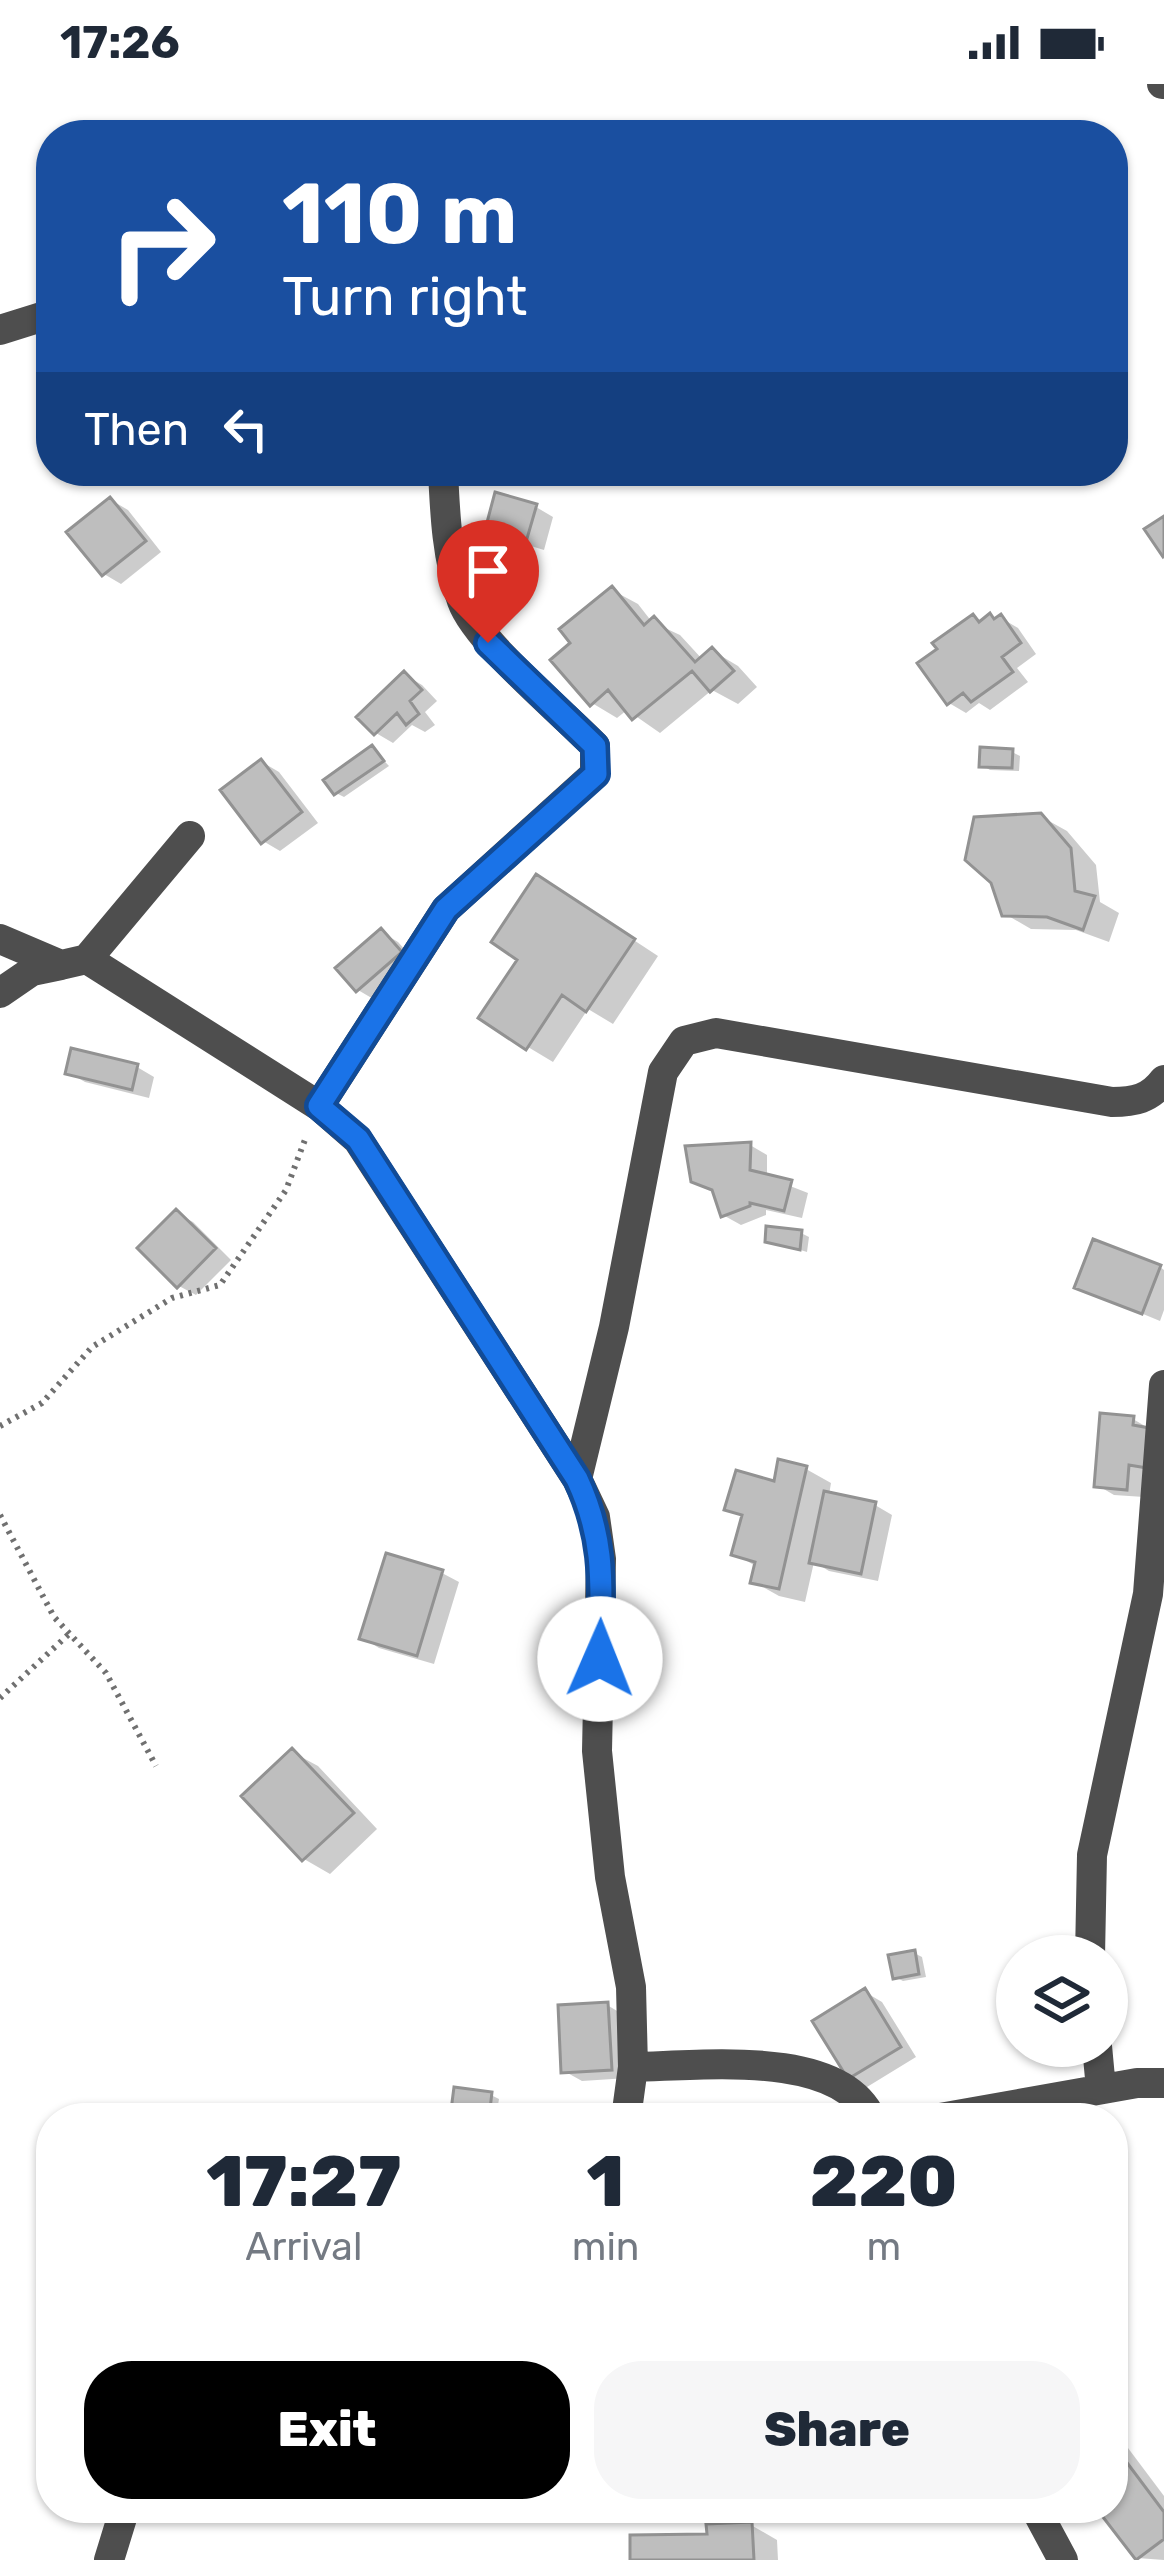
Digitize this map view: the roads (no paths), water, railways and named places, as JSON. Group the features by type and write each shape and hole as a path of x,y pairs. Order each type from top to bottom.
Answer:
{"street":[{"path":"0,330 36,319"},
{"path":"319,1106 446,909 596,774 595,746 488,643 463,605 449,549 444,486"},
{"path":"0,993 32,971 74,962 190,836"},
{"path":"0,939 74,962 319,1106 358,1139 577,1479 595,1517 601,1559 597,1751 610,1877 631,1987 633,2067 628,2103"},
{"path":"577,1479 614,1327 663,1072 685,1041 716,1033 1112,1102 1135,1102 1156,1092 1164,1080"},
{"path":"1090,1935 1092,1855 1148,1594 1164,1385"},
{"path":"633,2067 777,2067 827,2080 851,2091 860,2103"},
{"path":"1099,2067 1101,2090"},
{"path":"1026,2103 1164,2083"},
{"path":"109,2560 120,2523"},
{"path":"1043,2523 1064,2560"}]}
